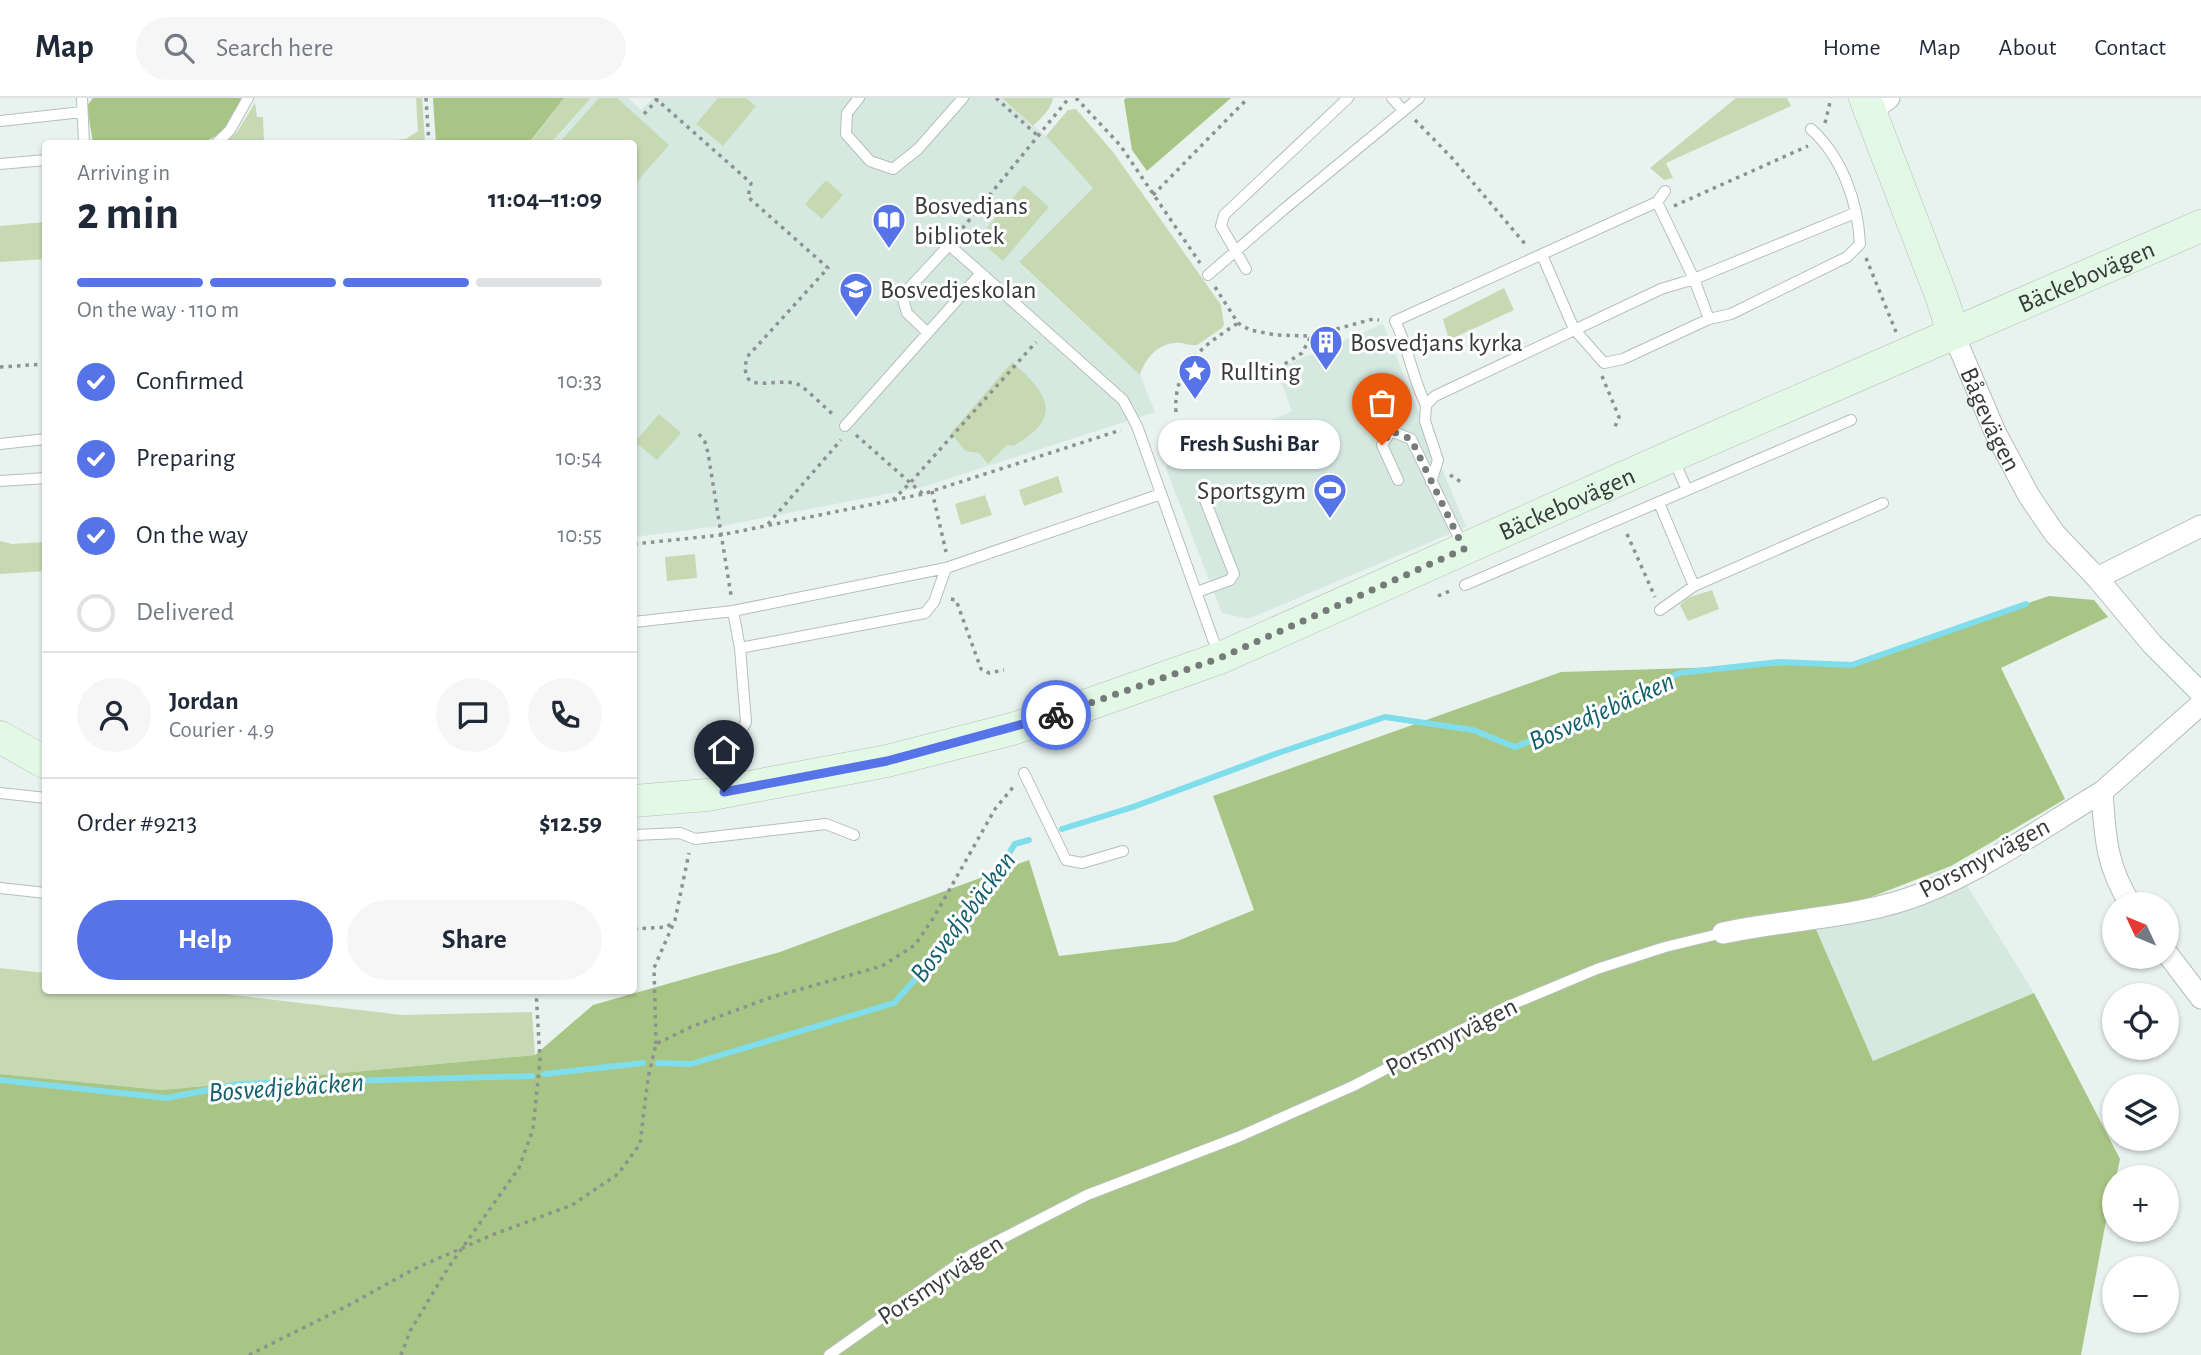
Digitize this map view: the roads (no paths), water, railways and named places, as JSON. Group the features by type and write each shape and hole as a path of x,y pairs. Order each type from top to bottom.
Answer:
{"street":[{"name":"Bågevägen","path":"1875,103 1953,333 1995,432 2029,496 2055,534 2097,578 2152,645 2201,693"},
{"name":"Bäckebovägen","path":"637,801 707,795 887,761 1012,729 1220,658 1672,456 2201,226"},
{"path":"2097,578 2201,526"},
{"name":"Porsmyrvägen","path":"1723,933 1853,912 1919,895 1965,874 2102,792 2201,704"},
{"path":"0,737 42,761"},
{"path":"2102,792 2108,853 2117,883 2123,892"},
{"path":"2179,969 2201,998"}],"lane":[{"path":"82,98 84,140"},
{"path":"220,140 230,130 248,98"},
{"path":"859,98 847,113 846,134 870,161 893,169 918,149 963,98"},
{"path":"1246,268 1221,226 1224,215 1348,98"},
{"path":"1392,98 1402,109"},
{"path":"1208,275 1352,155 1402,109 1419,98"},
{"path":"0,121 82,112"},
{"path":"1540,256 1574,329 1604,363 1623,359 1709,319 1731,314 1847,257 1860,244 1845,177 1833,152 1811,129"},
{"path":"0,164 42,160"},
{"path":"1432,482 1438,460 1424,421 1426,405 1418,390 1407,348 1395,321 1657,202 1665,191"},
{"path":"1657,202 1694,279 1709,319"},
{"path":"1426,405 1435,396 1661,289 1694,279 1855,213"},
{"path":"928,333 907,313 902,296 949,245 1123,400 1137,426 1220,658"},
{"path":"848,428 981,273"},
{"path":"1366,388 1391,431 1411,439 1464,549"},
{"path":"1465,585 1852,420"},
{"path":"1391,431 1382,445 1398,480"},
{"path":"0,444 42,439"},
{"path":"1672,456 1688,490"},
{"path":"0,481 42,478"},
{"path":"637,622 733,611 946,568 1161,494"},
{"path":"1197,592 1230,580 1234,574 1205,500"},
{"path":"1659,503 1694,586"},
{"path":"1660,610 1694,586 1883,503"},
{"path":"740,648 925,613 934,602 946,568"},
{"path":"733,611 740,648 746,722 736,741"},
{"path":"1024,773 1066,860 1082,863 1123,851"},
{"path":"0,793 42,798"},
{"path":"637,835 680,833 695,839 826,824 854,835"},
{"path":"0,888 42,893"},
{"name":"Porsmyrvägen","path":"829,1355 972,1254 1087,1195 1238,1137 1353,1086 1506,1007 1597,968 1723,933"}],"waterway":[{"name":"Bosvedjebäcken","path":"1062,829 1133,807 1385,717 1473,730 1515,747 1615,708 1679,673 1779,662 1852,665 2026,604"},
{"name":"Bosvedjebäcken","path":"658,1063 691,1064 894,1003 959,930 1015,844 1029,840"},
{"name":"Bosvedjebäcken","path":"544,1074 643,1063"},
{"name":"Bosvedjebäcken","path":"0,1080 167,1098 239,1084 532,1076"}],"place":[{"name":"Bosvedjans bibliotek","path":"889,250"},
{"name":"Bosvedjeskolan","path":"856,319"},
{"name":"Bosvedjans kyrka","path":"1326,372"},
{"name":"Rullting","path":"1195,401"},
{"name":"Fresh Sushi Bar","path":"1382,445"},
{"name":"Sportsgym","path":"1330,520"}]}
